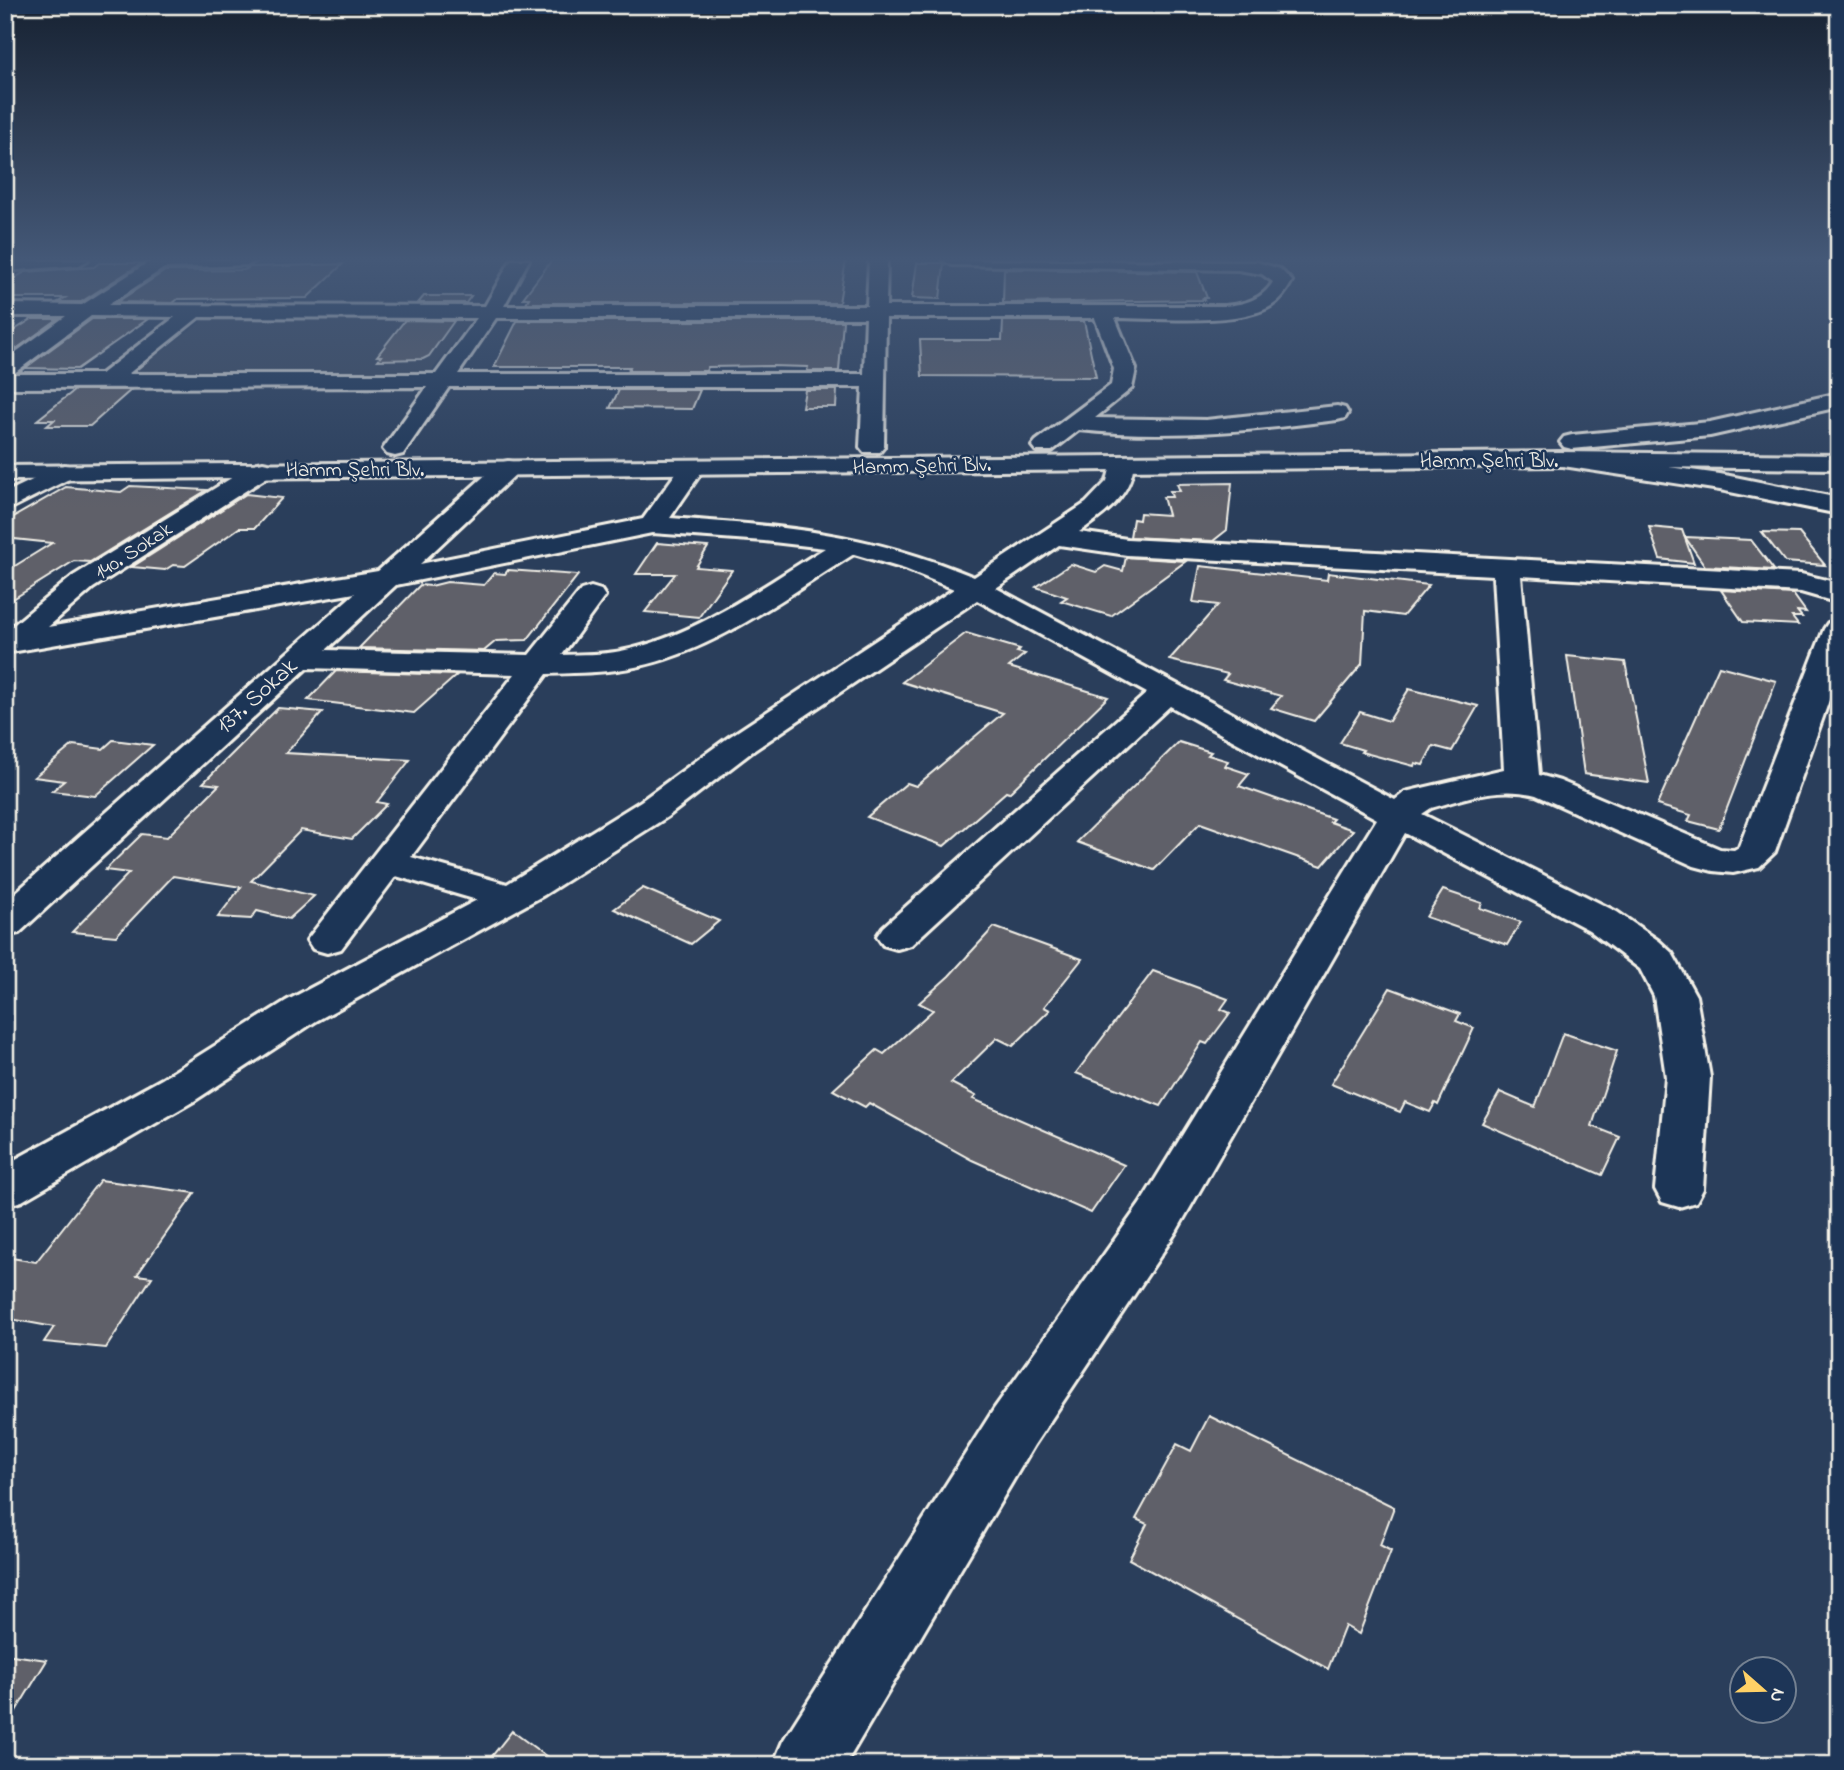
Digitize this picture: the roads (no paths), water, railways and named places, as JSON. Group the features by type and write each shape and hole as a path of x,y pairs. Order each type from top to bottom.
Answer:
{"main road":[{"path":"5,370 43,343"},
{"path":"106,381 155,343"},
{"path":"396,449 469,343"},
{"path":"872,447 875,343"},
{"path":"1044,446 1121,388 1125,369 1115,343"},
{"path":"5,381 874,380"},
{"path":"1566,450 1710,429 1839,400"},
{"path":"1075,423 1120,427 1193,425 1285,420 1337,413"},
{"name":"Hamm Şehri Blv.","path":"5,450 1044,446 1566,450 1839,462"},
{"name":"Hamm Şehri Blv.","path":"5,473 1122,463 1566,450 1839,446"},
{"path":"1566,450 1839,506"},
{"path":"5,1188 178,1090 301,1011 511,897 654,810 741,744 976,589 1106,499 1122,476 1122,463"},
{"path":"652,525 693,467"},
{"name":"137. Sokak","path":"11,911 390,578 508,468"},
{"name":"140. Sokak","path":"7,645 83,582 262,469"},
{"path":"5,503 64,472"},
{"path":"7,645 390,578 652,525 792,536 850,545 932,569 976,589 1398,815 1603,921 1630,938 1657,962 1675,996 1688,1077 1679,1189"},
{"path":"1054,536 1127,547 1801,583 1825,587 1839,594"},
{"path":"298,657 539,665 618,661 662,650 702,634 850,545"},
{"path":"1506,567 1522,781"},
{"path":"327,940 591,596"},
{"path":"807,1765 1014,1427 1158,1218 1398,815 1418,800 1501,779 1522,781 1548,788 1707,858 1728,862 1746,860 1756,852 1839,629"},
{"path":"897,936 1168,691"},
{"path":"388,862 511,897"}]}
